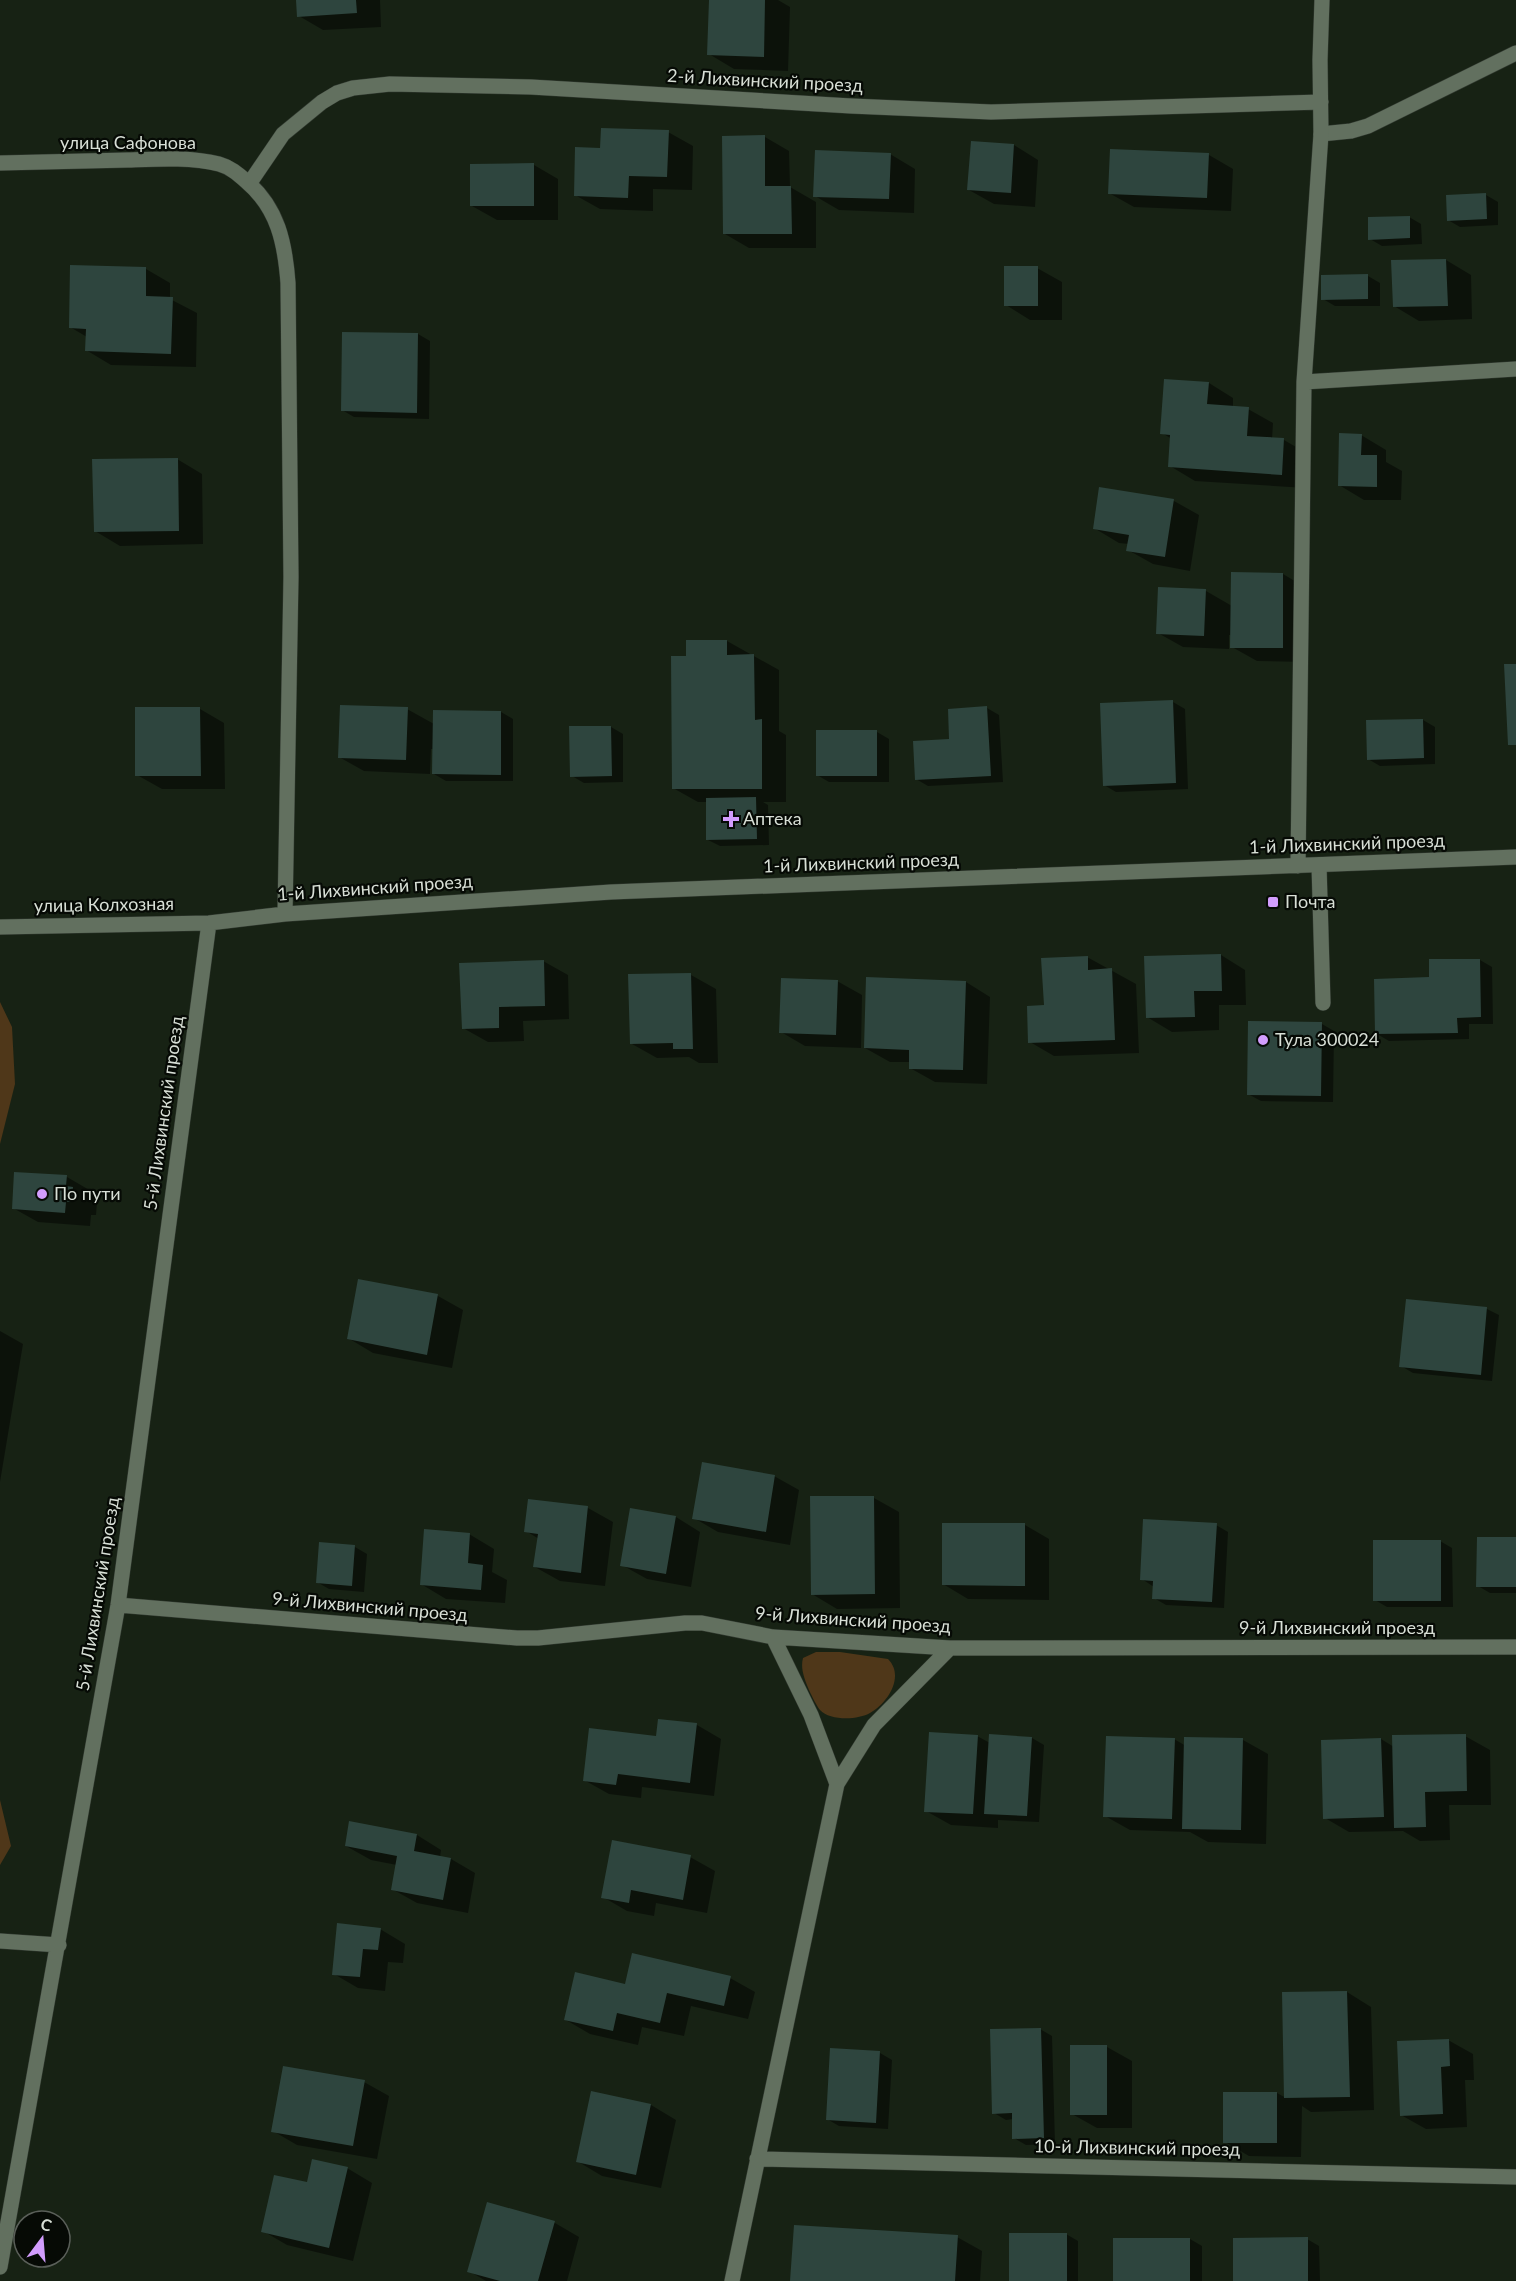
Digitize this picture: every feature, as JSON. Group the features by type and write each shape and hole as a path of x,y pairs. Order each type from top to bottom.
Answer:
{"street":[{"path":"1298,866 1304,382 1322,134 1322,0"},
{"path":"1322,134 1350,131 1368,126 1516,53"},
{"name":"2-й Лихвинский проезд","path":"249,184 283,134 322,102 337,93 353,88 390,84 531,87 992,112 1321,102"},
{"name":"улица Сафонова","path":"0,164 143,160 212,162 232,170 249,184 269,205 276,218 284,249 288,283 291,577 285,914"},
{"path":"1304,382 1516,369"},
{"name":"1-й Лихвинский проезд","path":"209,923 285,914 611,892 1516,857"},
{"path":"1319,865 1323,1003"},
{"name":"улица Колхозная","path":"0,927 209,923"},
{"name":"5-й Лихвинский проезд","path":"0,2267 118,1605 209,923"},
{"name":"9-й Лихвинский проезд","path":"118,1605 517,1638 702,1623 773,1637 950,1648 1516,1647"},
{"path":"773,1637 811,1715 837,1784"},
{"path":"732,2281 837,1784 874,1725 950,1648"},
{"path":"0,1941 59,1945"},
{"name":"10-й Лихвинский проезд","path":"757,2159 1516,2177"}],"shaded area":[{"path":"0,1002 12,1027 15,1084 0,1144"},
{"path":"816,1652 840,1652 888,1659 895,1673 892,1689 877,1709 865,1715 837,1718 825,1714 814,1700 803,1670 803,1658"},
{"path":"0,1800 11,1846 0,1865"}],"building":[{"path":"296,0 356,0 357,13 297,17"},
{"path":"709,0 765,0 764,57 707,55"},
{"path":"601,128 669,130 667,177 629,176 628,198 574,196 575,147 600,148"},
{"path":"765,135 765,186 791,186 792,234 723,234 722,136"},
{"path":"971,141 1014,144 1011,193 967,190"},
{"path":"1110,149 1209,153 1207,198 1108,194"},
{"path":"815,150 891,153 889,199 813,197"},
{"path":"534,163 534,206 470,206 470,164"},
{"path":"1486,193 1487,219 1447,221 1446,195"},
{"path":"1410,216 1410,238 1368,240 1368,217"},
{"path":"1446,259 1448,306 1393,307 1391,260"},
{"path":"70,265 146,267 146,296 173,297 171,354 85,351 86,329 69,328"},
{"path":"1004,266 1038,266 1038,306 1004,306"},
{"path":"1368,274 1368,299 1321,300 1321,275"},
{"path":"342,332 418,333 417,413 341,411"},
{"path":"1164,379 1209,382 1207,404 1249,407 1247,436 1284,438 1282,475 1168,467 1170,435 1160,434"},
{"path":"1339,433 1362,434 1361,455 1377,455 1377,487 1338,486"},
{"path":"178,458 179,531 94,532 92,459"},
{"path":"1099,487 1174,499 1165,557 1126,551 1129,535 1093,529"},
{"path":"1231,572 1283,573 1283,648 1230,648"},
{"path":"1158,587 1206,589 1204,636 1156,634"},
{"path":"686,640 727,640 727,655 754,654 755,720 762,719 762,789 672,789 671,656 686,656"},
{"path":"1504,664 1516,664 1516,745 1508,745"},
{"path":"1173,700 1176,783 1103,786 1100,703"},
{"path":"340,705 408,707 406,760 338,758"},
{"path":"987,706 991,776 915,780 913,741 949,739 948,709"},
{"path":"135,707 200,707 201,776 135,776"},
{"path":"433,710 501,711 501,775 432,774"},
{"path":"1423,719 1424,758 1367,760 1366,720"},
{"path":"569,726 611,726 612,776 570,777"},
{"path":"816,730 877,730 877,776 816,776"},
{"name":"Аптека","path":"756,797 757,839 706,840 706,798"},
{"path":"1221,954 1222,991 1194,991 1195,1017 1146,1018 1144,956"},
{"path":"1088,956 1088,970 1112,968 1115,1040 1028,1043 1027,1006 1044,1005 1041,958"},
{"path":"1429,959 1480,959 1481,1017 1457,1018 1458,1033 1375,1034 1374,979 1429,977"},
{"path":"544,960 545,1006 499,1007 499,1028 462,1029 459,963"},
{"path":"691,973 693,1049 673,1049 673,1043 630,1044 628,974"},
{"path":"866,977 966,981 963,1070 909,1069 909,1050 864,1048"},
{"path":"781,978 838,980 836,1035 779,1033"},
{"path":"1248,1021 1322,1022 1321,1096 1247,1095"},
{"name":"По пути","path":"14,1172 67,1175 66,1186 73,1187 72,1202 66,1202 65,1213 12,1209"},
{"path":"358,1279 438,1294 427,1355 347,1339"},
{"path":"1406,1299 1487,1307 1481,1375 1399,1367"},
{"path":"702,1462 775,1475 766,1532 692,1519"},
{"path":"810,1496 874,1496 875,1594 811,1595"},
{"path":"528,1499 588,1506 581,1573 533,1567 538,1534 524,1532"},
{"path":"630,1508 676,1516 666,1574 620,1566"},
{"path":"1143,1519 1217,1523 1212,1602 1152,1599 1153,1581 1140,1580"},
{"path":"942,1523 1025,1523 1025,1586 942,1585"},
{"path":"424,1529 470,1533 468,1563 483,1565 481,1590 420,1585"},
{"path":"1477,1537 1516,1537 1516,1587 1476,1587"},
{"path":"1373,1540 1441,1540 1441,1601 1373,1601"},
{"path":"319,1542 355,1545 352,1586 316,1583"},
{"path":"658,1719 697,1723 690,1783 618,1774 616,1785 583,1781 589,1728 656,1736"},
{"path":"929,1732 978,1735 973,1814 924,1812"},
{"path":"989,1734 1032,1737 1027,1816 984,1814"},
{"path":"1466,1734 1467,1791 1425,1792 1426,1827 1394,1828 1392,1735"},
{"path":"1106,1736 1175,1738 1172,1819 1103,1817"},
{"path":"1184,1737 1243,1738 1241,1830 1182,1829"},
{"path":"1381,1738 1384,1817 1323,1819 1321,1740"},
{"path":"349,1821 417,1834 414,1851 451,1858 443,1900 391,1890 397,1856 345,1846"},
{"path":"612,1840 691,1855 683,1900 631,1890 629,1903 601,1898"},
{"path":"337,1923 381,1928 378,1950 363,1949 360,1977 332,1975"},
{"path":"632,1953 731,1976 724,2006 667,1993 660,2023 617,2013 613,2031 564,2020 575,1972 625,1984"},
{"path":"1347,1991 1350,2097 1284,2098 1282,1992"},
{"path":"1041,2028 1044,2138 1012,2139 1012,2113 992,2114 990,2029"},
{"path":"1449,2039 1450,2066 1441,2067 1443,2114 1400,2116 1397,2041"},
{"path":"1070,2045 1107,2045 1107,2115 1070,2115"},
{"path":"830,2048 880,2051 876,2123 826,2120"},
{"path":"283,2066 365,2080 353,2146 271,2132"},
{"path":"591,2091 651,2104 636,2175 576,2162"},
{"path":"1223,2092 1277,2092 1277,2143 1223,2143"},
{"path":"312,2159 348,2167 329,2248 261,2232 274,2175 307,2182"},
{"path":"487,2202 555,2221 538,2281 500,2281 467,2272"},
{"path":"794,2225 958,2235 955,2281 790,2281"},
{"path":"1009,2233 1067,2233 1067,2281 1009,2281"},
{"path":"1308,2237 1308,2281 1233,2281 1233,2238"},
{"path":"1113,2238 1190,2238 1190,2281 1113,2281"}],"place":[{"name":"Аптека","path":"731,819"},
{"name":"Почта","path":"1273,902"},
{"name":"Тула 300024","path":"1263,1040"},
{"name":"По пути","path":"42,1194"}]}
